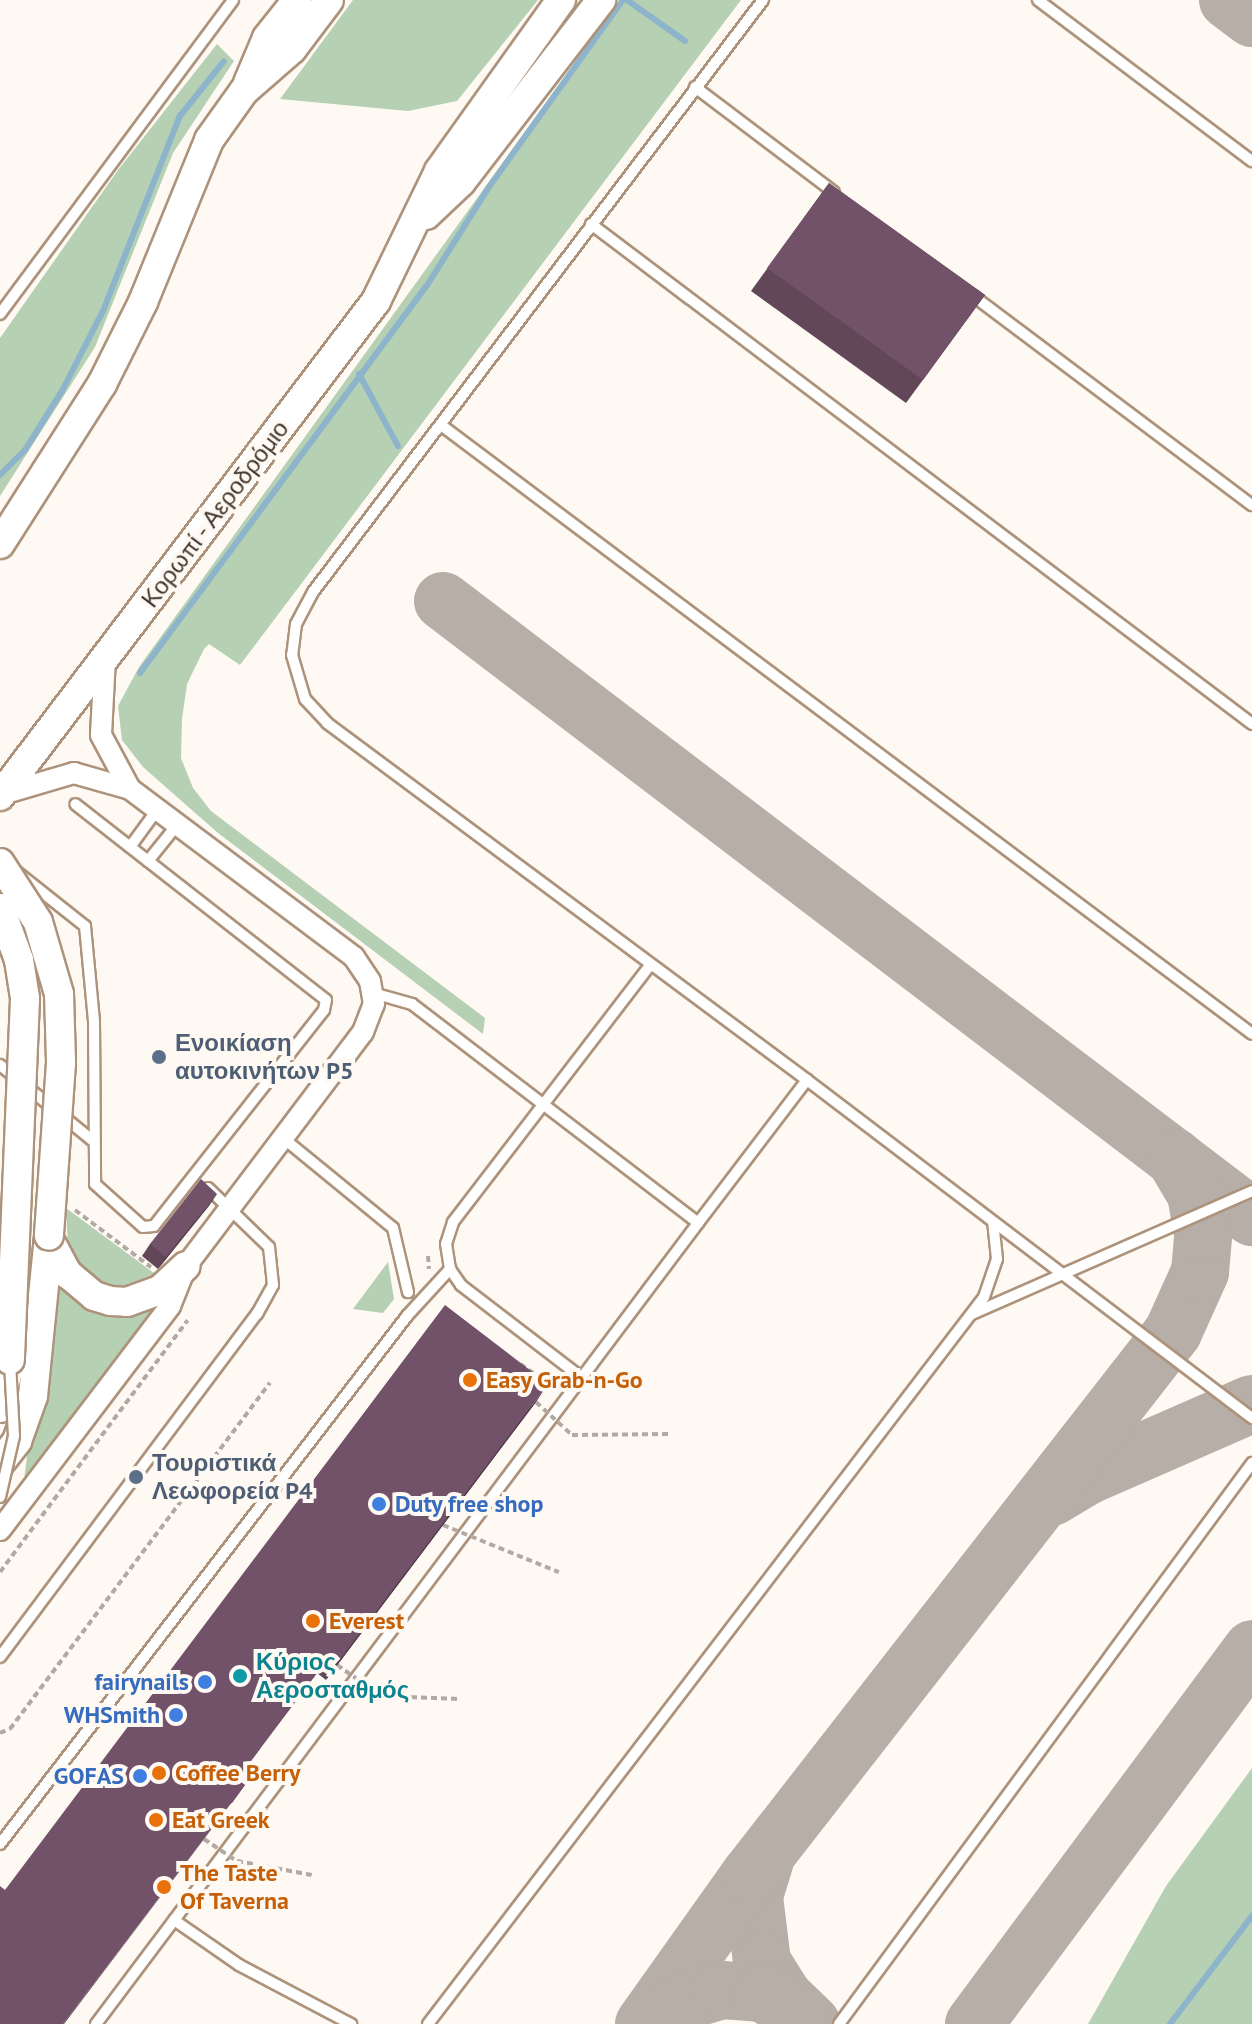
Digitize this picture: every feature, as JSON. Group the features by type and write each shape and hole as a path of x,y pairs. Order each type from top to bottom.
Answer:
{"street":[{"path":"0,544 102,384 143,302 197,162 244,91 267,38 297,0"},
{"path":"244,91 292,49 329,0"},
{"path":"417,223 439,171 561,0"},
{"path":"417,223 461,182 601,0"},
{"name":"Κορωπί - Αεροδρόμιο","path":"1,795 376,301 417,223"},
{"path":"49,1238 79,1285 110,1301 127,1302 160,1290 186,1266 368,1025 373,993 354,957 130,789 105,753 101,735 105,657"},
{"path":"1,795 74,773 130,789"},
{"path":"0,863 38,922 59,994 61,1063 49,1238 33,1396 17,1441 0,1463"},
{"path":"0,908 19,960 25,999 10,1360 0,1408"},
{"path":"0,1530 170,1306 186,1266"}],"lane":[{"path":"763,0 302,611 292,655 298,685 327,723 807,1080 1039,1260 1068,1275 1252,1418"},
{"path":"1038,0 1252,161"},
{"path":"0,314 230,1"},
{"path":"695,87 847,201"},
{"path":"591,224 1252,724"},
{"path":"961,287 1252,505"},
{"path":"441,425 1252,1034"},
{"path":"0,872 24,872 85,926 94,1022 92,1140 98,1191 143,1227 154,1226 324,1010 326,1000 75,804"},
{"path":"130,847 157,810"},
{"path":"148,861 177,825"},
{"path":"582,1378 461,1285 450,1269 446,1244 453,1222 650,965"},
{"path":"373,993 412,1004 546,1103 698,1223"},
{"path":"0,1065 92,1140"},
{"path":"96,2024 807,1080"},
{"path":"283,1138 393,1228 408,1292"},
{"path":"0,1657 257,1314 273,1285 269,1247 194,1175"},
{"path":"971,1315 1068,1275 1252,1191"},
{"path":"428,2024 971,1315 994,1279 998,1243 993,1222"},
{"path":"0,1844 407,1316 450,1269"},
{"path":"0,1497 14,1436 10,1360"},
{"path":"839,2024 1252,1463"},
{"path":"174,1920 239,1965 351,2024"}],"path":[{"path":"0,1572 188,1320"},
{"path":"508,1358 542,1379"},
{"path":"0,1733 10,1729 270,1383"},
{"path":"536,1402 572,1435 670,1434"},
{"path":"443,1525 559,1572"},
{"path":"337,1665 381,1696 460,1699"},
{"path":"204,1839 237,1861 312,1875"}],"green space":[{"path":"353,0 538,0 457,101 408,111 280,99"},
{"path":"620,0 741,0 240,665 209,644 204,649 187,684 182,719 181,758 193,788 211,811 485,1018 483,1034 218,833 143,767 122,740 118,706 139,667"},
{"path":"217,44 234,61 173,153 95,347 0,496 0,338 118,170"},
{"path":"66,1208 158,1276 140,1288 112,1290 86,1279 68,1250"},
{"path":"388,1262 394,1299 383,1313 353,1309"},
{"path":"55,1277 158,1302 24,1480 29,1441"},
{"path":"1252,1768 1252,2024 1088,2024 1166,1886"}],"building":[{"path":"829,183 985,295 923,380 767,268"},
{"path":"201,1179 217,1194 166,1257 150,1244"},
{"name":"Κύριος Αεροσταθμός","path":"445,1305 548,1384 338,1662 330,1655 237,1779 245,1785 63,2024 0,2024 0,1886 5,1890"}],"waterway":[{"path":"140,673 426,287 489,187 623,0"},
{"path":"627,0 685,41"},
{"path":"0,475 25,450 62,391 103,311 180,116 224,61"},
{"path":"359,374 398,446"},
{"path":"1170,2024 1252,1916"}],"taxiway":[{"path":"1228,0 1252,18"},
{"path":"443,601 1252,1217"},
{"path":"644,2024 750,1875 1173,1332 1200,1272 1203,1234 1196,1194 1174,1157"},
{"path":"1052,1497 1087,1476 1252,1404"},
{"path":"974,2024 1252,1649"},
{"path":"765,1860 754,1897 762,1962 783,1996 812,2024"},
{"path":"648,2024 679,2003 722,1990 763,1993 801,2017"}],"place":[{"name":"Ενοικίαση αυτοκινήτων P5","path":"159,1057"},
{"name":"Easy Grab-n-Go","path":"470,1380"},
{"name":"Τουριστικά Λεωφορεία P4","path":"136,1477"},
{"name":"Duty free shop","path":"379,1504"},
{"name":"Everest","path":"313,1621"},
{"name":"Κύριος Αεροσταθμός","path":"240,1676"},
{"name":"fairynails","path":"205,1682"},
{"name":"WHSmith","path":"176,1715"},
{"name":"Coffee Berry","path":"159,1773"},
{"name":"GOFAS","path":"140,1776"},
{"name":"Eat Greek","path":"156,1820"},
{"name":"The Taste Of Taverna","path":"164,1887"}]}
